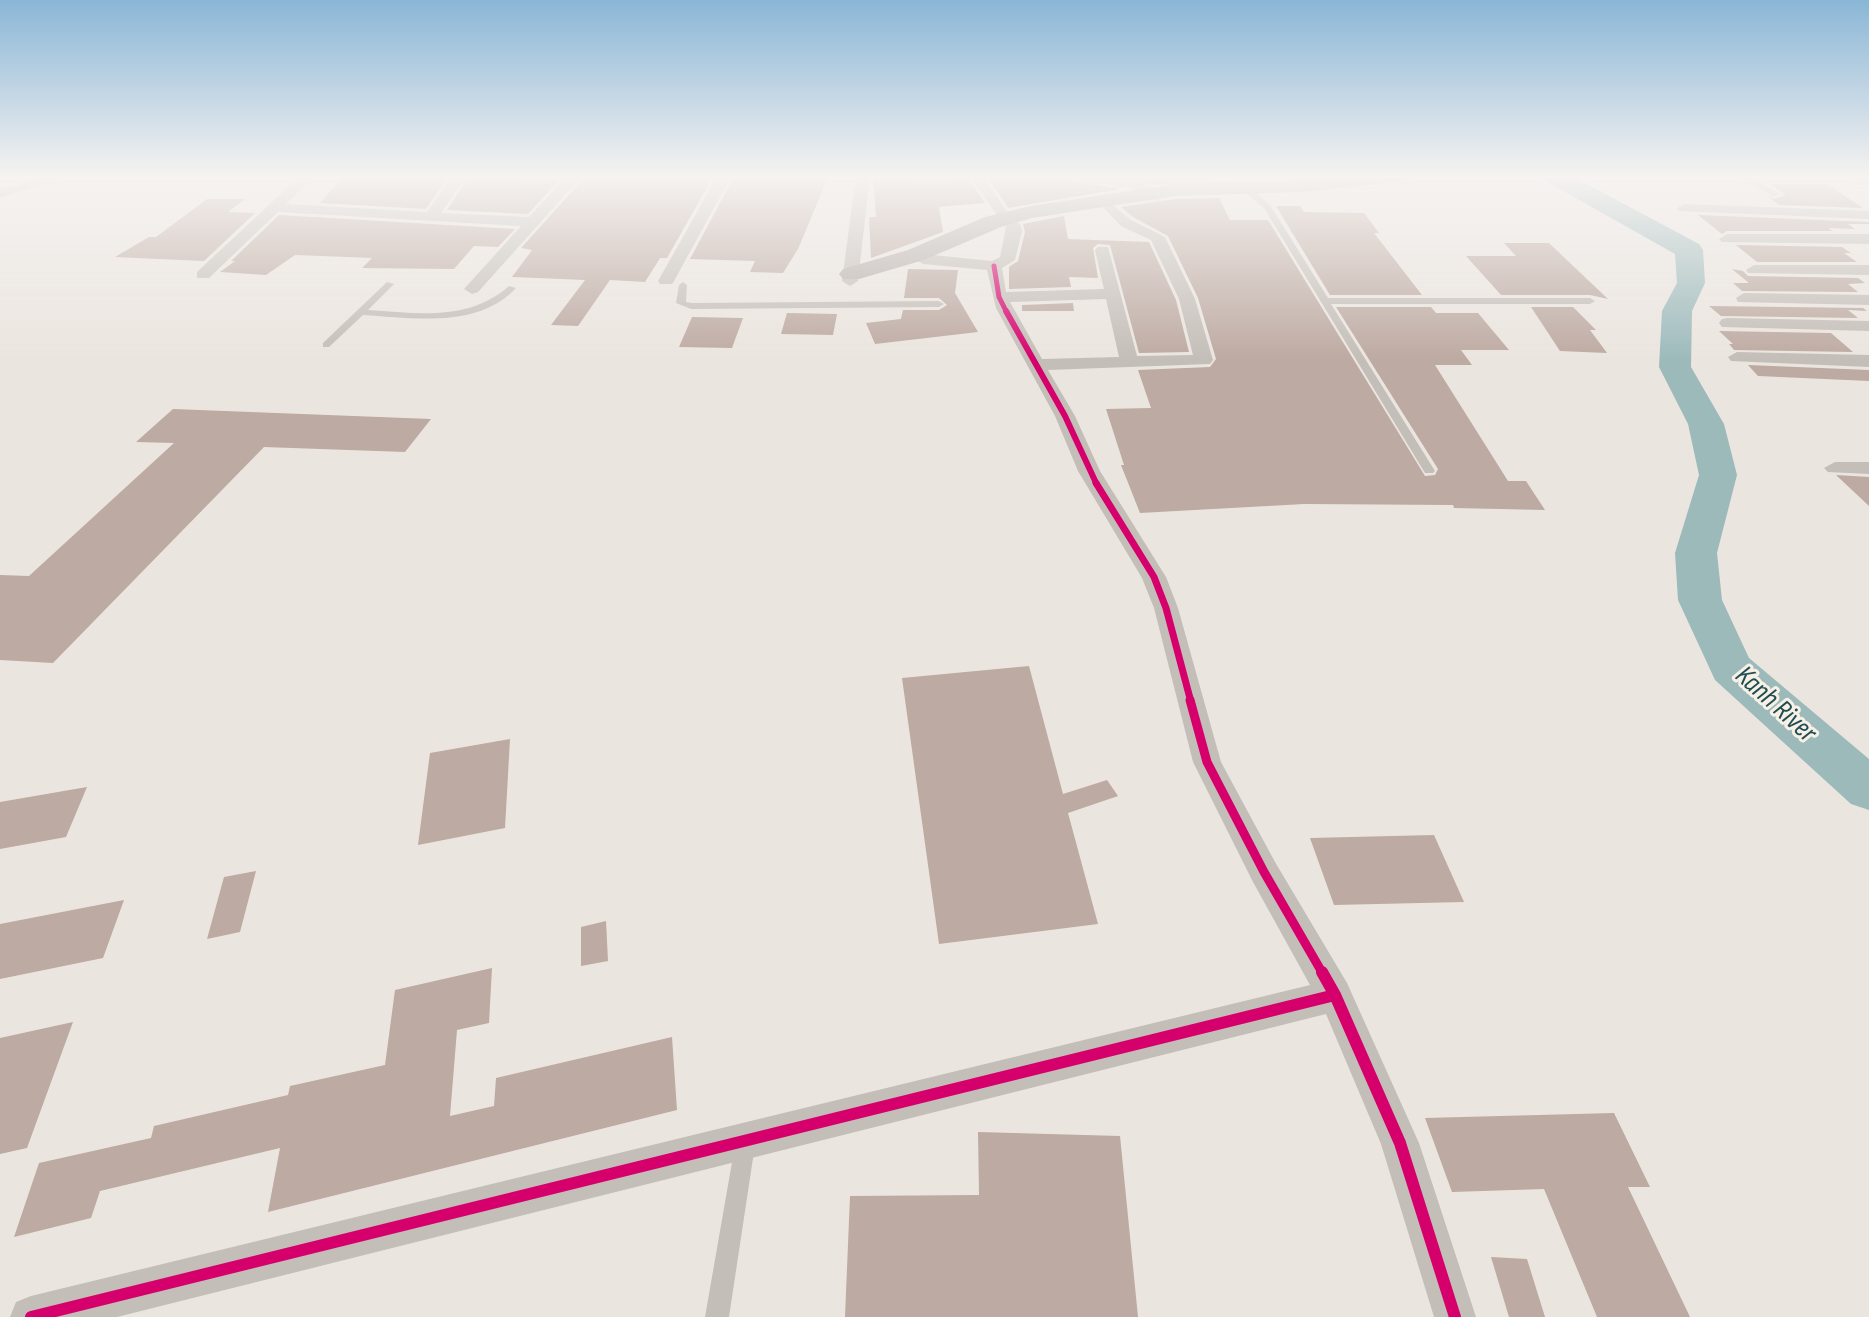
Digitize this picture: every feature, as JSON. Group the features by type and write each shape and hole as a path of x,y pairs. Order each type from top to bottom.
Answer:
{"street":[{"path":"203,275 246,236"},
{"path":"472,289 520,236"},
{"path":"666,281 691,236"},
{"path":"850,278 855,236"},
{"path":"850,278 967,236"},
{"path":"850,278 923,259 975,236"},
{"path":"923,259 994,266 1007,260 1013,236"},
{"path":"1037,365 1204,360 1187,299 1156,236"},
{"path":"1727,239 1869,239"},
{"path":"1103,250 1129,361"},
{"path":"994,266 999,297 1065,416 1089,471 1154,577 1166,608 1207,762 1264,872 1335,995 1400,1143 1455,1317"},
{"path":"1754,270 1869,270"},
{"path":"999,297 1114,294"},
{"path":"1744,298 1869,300"},
{"path":"1728,323 1869,326"},
{"path":"1737,357 1869,361"},
{"path":"1835,468 1869,468"},
{"path":"31,1317 1335,995"}],"lane":[{"path":"1285,236 1429,471"},
{"path":"326,345 390,284"},
{"path":"683,285 681,303 691,306 939,304"},
{"path":"361,312 478,312 504,297 512,288"},
{"path":"1326,301 1590,301"},
{"path":"717,1317 745,1140"}],"building":[{"path":"230,236 204,261 115,257 149,237"},
{"path":"257,236 508,236 498,247 474,246 454,269 362,268 372,258 295,255 266,275 220,272 235,261 231,261"},
{"path":"531,236 679,236 667,258 660,258 645,282 610,280 578,326 551,325 585,280 512,277 532,250 521,248"},
{"path":"702,236 803,236 783,273 750,272 755,261 690,259"},
{"path":"870,236 931,236 871,258"},
{"path":"1024,236 1149,242 1176,300 1189,352 1139,353 1110,245 1098,244 1093,248 1098,278 1069,277 1071,287 1009,289 1009,267 1018,261"},
{"path":"1168,236 1278,236 1425,476 1435,475 1438,469 1336,307 1431,307 1436,313 1478,313 1509,350 1461,350 1472,365 1435,365 1508,481 1526,481 1545,510 1454,508 1453,505 1304,504 1140,513 1121,465 1124,465 1106,409 1151,408 1138,370 1210,367 1216,359 1198,298"},
{"path":"1294,236 1377,236 1422,295 1330,295"},
{"path":"1504,243 1549,243 1608,299 1590,295 1501,295 1466,256 1516,256"},
{"path":"1736,245 1842,247 1851,253 1844,253 1857,262 1757,262"},
{"path":"908,269 958,270 955,293 978,332 875,344 866,323 901,319 903,310 939,310 947,305 939,298 904,298"},
{"path":"1732,269 1743,271 1748,276 1858,278 1865,283 1848,284 1858,292 1742,291 1733,283 1749,283"},
{"path":"1073,303 1074,311 1022,311 1022,305"},
{"path":"1709,306 1863,308 1867,311 1848,310 1858,318 1721,316"},
{"path":"1531,307 1573,307 1596,330 1590,330 1607,353 1560,351"},
{"path":"787,313 837,314 833,335 781,334"},
{"path":"692,317 743,318 732,348 679,347"},
{"path":"1719,331 1831,333 1853,352 1734,350 1729,344 1733,344"},
{"path":"1748,365 1869,370 1869,381 1758,376"},
{"path":"173,409 431,419 405,452 264,447 53,663 0,660 0,575 29,576 174,443 136,442"},
{"path":"1836,475 1869,477 1869,506"},
{"path":"1029,666 1063,794 1107,780 1118,796 1068,813 1098,924 939,944 902,678"},
{"path":"510,739 505,828 418,845 430,753"},
{"path":"87,787 66,837 0,849 0,802"},
{"path":"1434,835 1464,902 1334,905 1310,838"},
{"path":"256,871 240,932 207,939 224,877"},
{"path":"124,900 103,958 0,979 0,924"},
{"path":"606,921 608,961 581,966 581,927"},
{"path":"492,968 489,1023 457,1030 450,1116 494,1106 496,1078 672,1037 677,1110 268,1212 280,1148 100,1191 91,1218 14,1237 39,1163 151,1138 154,1126 288,1095 290,1086 385,1065 395,990"},
{"path":"73,1022 27,1148 0,1154 0,1038"},
{"path":"1614,1113 1650,1187 1628,1187 1690,1317 1597,1317 1544,1189 1452,1192 1425,1118"},
{"path":"978,1132 1120,1136 1138,1317 845,1317 850,1196 979,1195"},
{"path":"1491,1257 1527,1259 1545,1317 1509,1317"}],"waterway":[{"name":"Kanh River","path":"1664,236 1689,250 1691,283 1677,311 1675,367 1706,424 1718,475 1696,553 1700,600 1731,668 1869,789"}],"cycle path":[{"path":"994,266 1004,308 1065,416 1089,471 1154,577 1166,608 1207,762 1264,872 1335,995 1400,1143 1455,1317"},
{"path":"31,1317 1335,995"}]}
